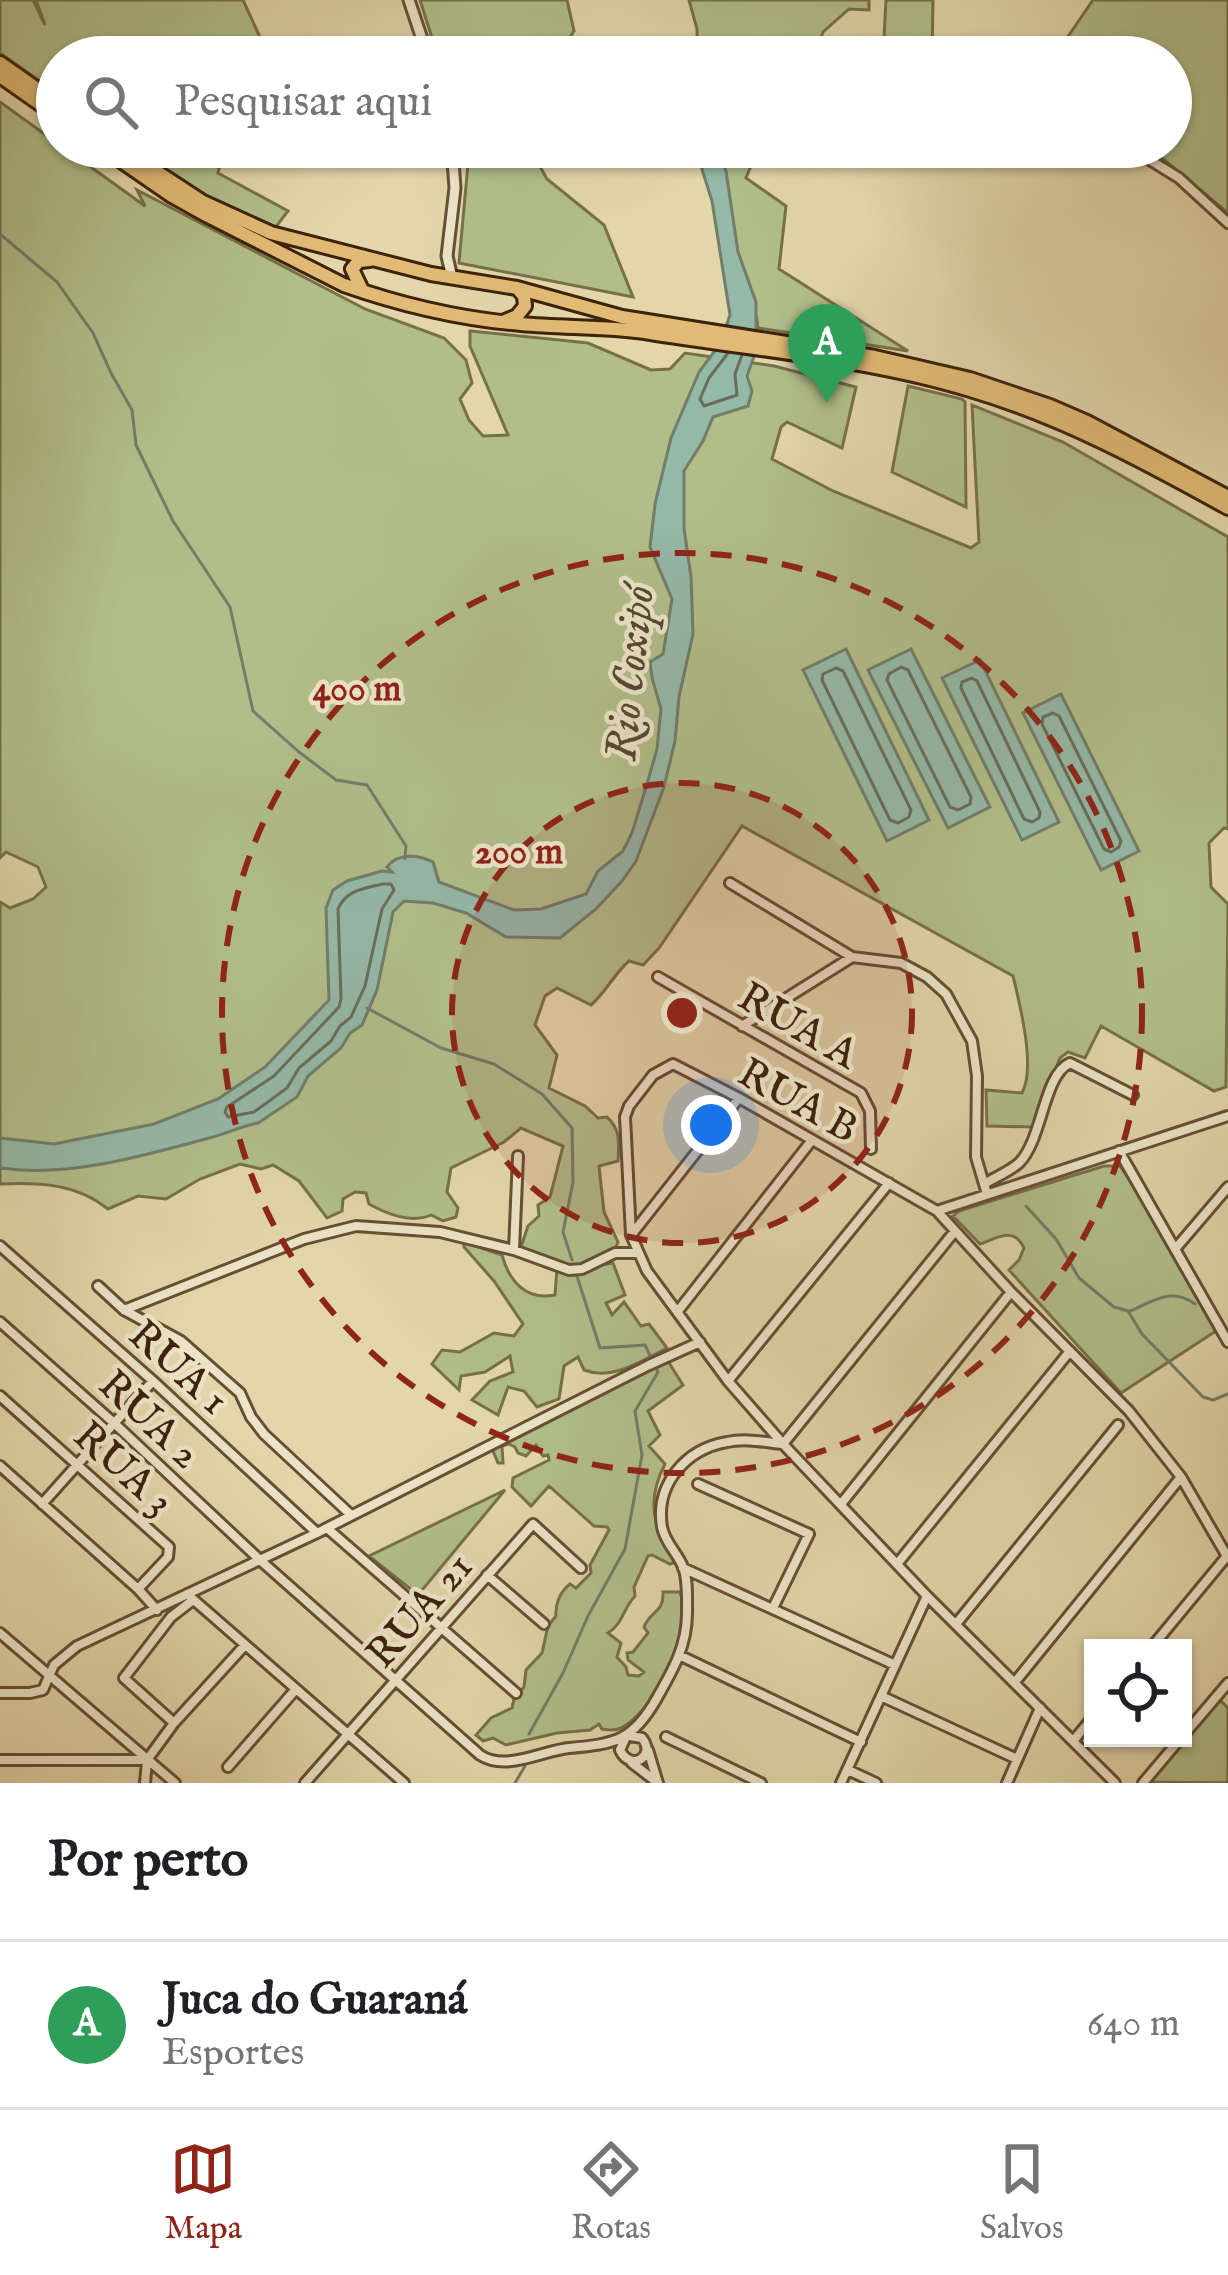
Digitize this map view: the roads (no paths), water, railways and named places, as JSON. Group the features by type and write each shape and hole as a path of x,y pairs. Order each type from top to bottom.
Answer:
{"main road":[{"path":"0,63 36,88"},
{"path":"0,76 36,101"},
{"path":"133,168 206,215 364,292 502,322 681,332 932,368 1087,422 1228,497"},
{"path":"150,168 258,228 377,261 517,288 681,332"},
{"path":"364,292 352,269 358,261 377,261"},
{"path":"502,322 517,316 525,306 517,288"},
{"path":"780,347 1007,401 1100,440 1228,508"}],"street":[{"path":"409,0 421,36"},
{"path":"453,279 447,248 454,168"},
{"path":"1164,168 1228,223"},
{"path":"430,274 447,248"},
{"path":"730,883 851,957 901,963 946,994 972,1042 976,1157 987,1194"},
{"name":"RUA B","path":"742,1026 851,957"},
{"name":"RUA A","path":"658,977 861,1094 870,1111 871,1149"},
{"path":"986,1183 1018,1165 1034,1141 1061,1066 1070,1063 1133,1095"},
{"name":"RUA B","path":"631,1234 624,1125 629,1106 653,1075 674,1064 937,1211 1129,1411 1181,1477 1228,1557"},
{"path":"739,1098 631,1234 637,1252 728,1381 783,1444 1115,1783"},
{"path":"937,1211 1228,1116"},
{"path":"678,1311 812,1140"},
{"path":"1119,1151 1228,1342"},
{"path":"514,1250 518,1156"},
{"path":"728,1381 889,1184"},
{"path":"1176,1248 1228,1187"},
{"path":"124,1310 304,1239 356,1226 440,1232 514,1250 569,1270 615,1253 637,1252"},
{"path":"783,1444 956,1231"},
{"name":"RUA 1","path":"0,1246 316,1533"},
{"path":"98,1286 124,1310 181,1341 240,1393 263,1434 351,1515"},
{"path":"841,1504 1011,1292"},
{"path":"1217,1320 1228,1308"},
{"name":"RUA 2","path":"0,1322 487,1760 594,1748 627,1737"},
{"path":"0,1694 41,1691 54,1665 68,1651 190,1597 700,1342"},
{"path":"897,1564 1070,1351"},
{"path":"42,1504 153,1381"},
{"name":"RUA 3","path":"0,1396 169,1547 168,1557 138,1589"},
{"path":"956,1624 1118,1425"},
{"path":"658,1783 620,1750 647,1717 681,1656 687,1630 683,1568 665,1540 662,1524 666,1488 674,1471 708,1447 742,1440 783,1444"},
{"path":"0,1466 157,1610"},
{"path":"1015,1682 1181,1477"},
{"path":"698,1484 809,1534 773,1608"},
{"name":"RUA 21","path":"305,1783 533,1524 580,1568"},
{"path":"326,1527 516,1693"},
{"path":"1159,1639 1228,1557"},
{"path":"683,1568 895,1665"},
{"path":"487,1576 544,1624"},
{"path":"841,1783 927,1596"},
{"path":"190,1597 402,1782"},
{"path":"174,1724 124,1678 190,1597"},
{"path":"0,1634 175,1783"},
{"path":"145,1783 147,1760 244,1645"},
{"path":"681,1656 861,1742"},
{"path":"1192,1725 1228,1683"},
{"path":"227,1767 296,1690"},
{"path":"881,1696 1017,1759"},
{"path":"1007,1783 1040,1708"},
{"path":"594,1748 640,1761 647,1717"},
{"path":"1074,1741 1084,1729"},
{"path":"627,1737 638,1736 646,1745 658,1783"},
{"path":"666,1736 761,1783"},
{"path":"1143,1783 1174,1747"},
{"path":"0,1760 147,1760"},
{"path":"848,1769 877,1783"}],"water":[{"name":"Rio Coxipó","path":"702,168 725,168 738,252 756,302 756,351 747,376 752,391 748,406 713,417 684,471 693,634 664,787 636,861 622,881 560,938 506,937 466,913 404,901 393,912 377,990 362,1025 308,1076 297,1097 258,1123 108,1163 54,1170 0,1168 0,1138 54,1144 154,1124 218,1099 265,1067 329,1000 326,908 333,890 347,881 392,872 387,867 392,862 415,857 433,862 439,882 514,910 541,909 586,894 598,871 623,851 657,749 661,709 650,662 663,654 672,599 650,547 655,504 671,438 730,315 712,201"},
{"path":"846,649 929,820 887,841 803,670"},
{"path":"911,649 990,807 948,828 868,670"},
{"path":"980,660 1059,822 1022,840 942,678"},
{"path":"1061,694 1139,851 1101,870 1023,713"}],"waterway":[{"path":"0,234 57,282 93,333 132,410 136,445 173,521 230,607 253,711 336,780 367,785 406,846 405,859"},
{"path":"367,1008 441,1048 494,1064 542,1094 572,1128 573,1182 563,1232 572,1260"},
{"path":"1026,1206 1056,1239 1079,1278 1114,1307 1128,1311 1142,1334 1203,1397 1213,1400 1228,1394"},
{"path":"529,1734 625,1549 642,1455 635,1411 658,1372 645,1345 600,1348 575,1270"},
{"path":"1130,1311 1170,1296 1195,1304"},
{"path":"515,1783 525,1766"}],"place":[{"name":"Juca do Guaraná","path":"827,403"}]}
